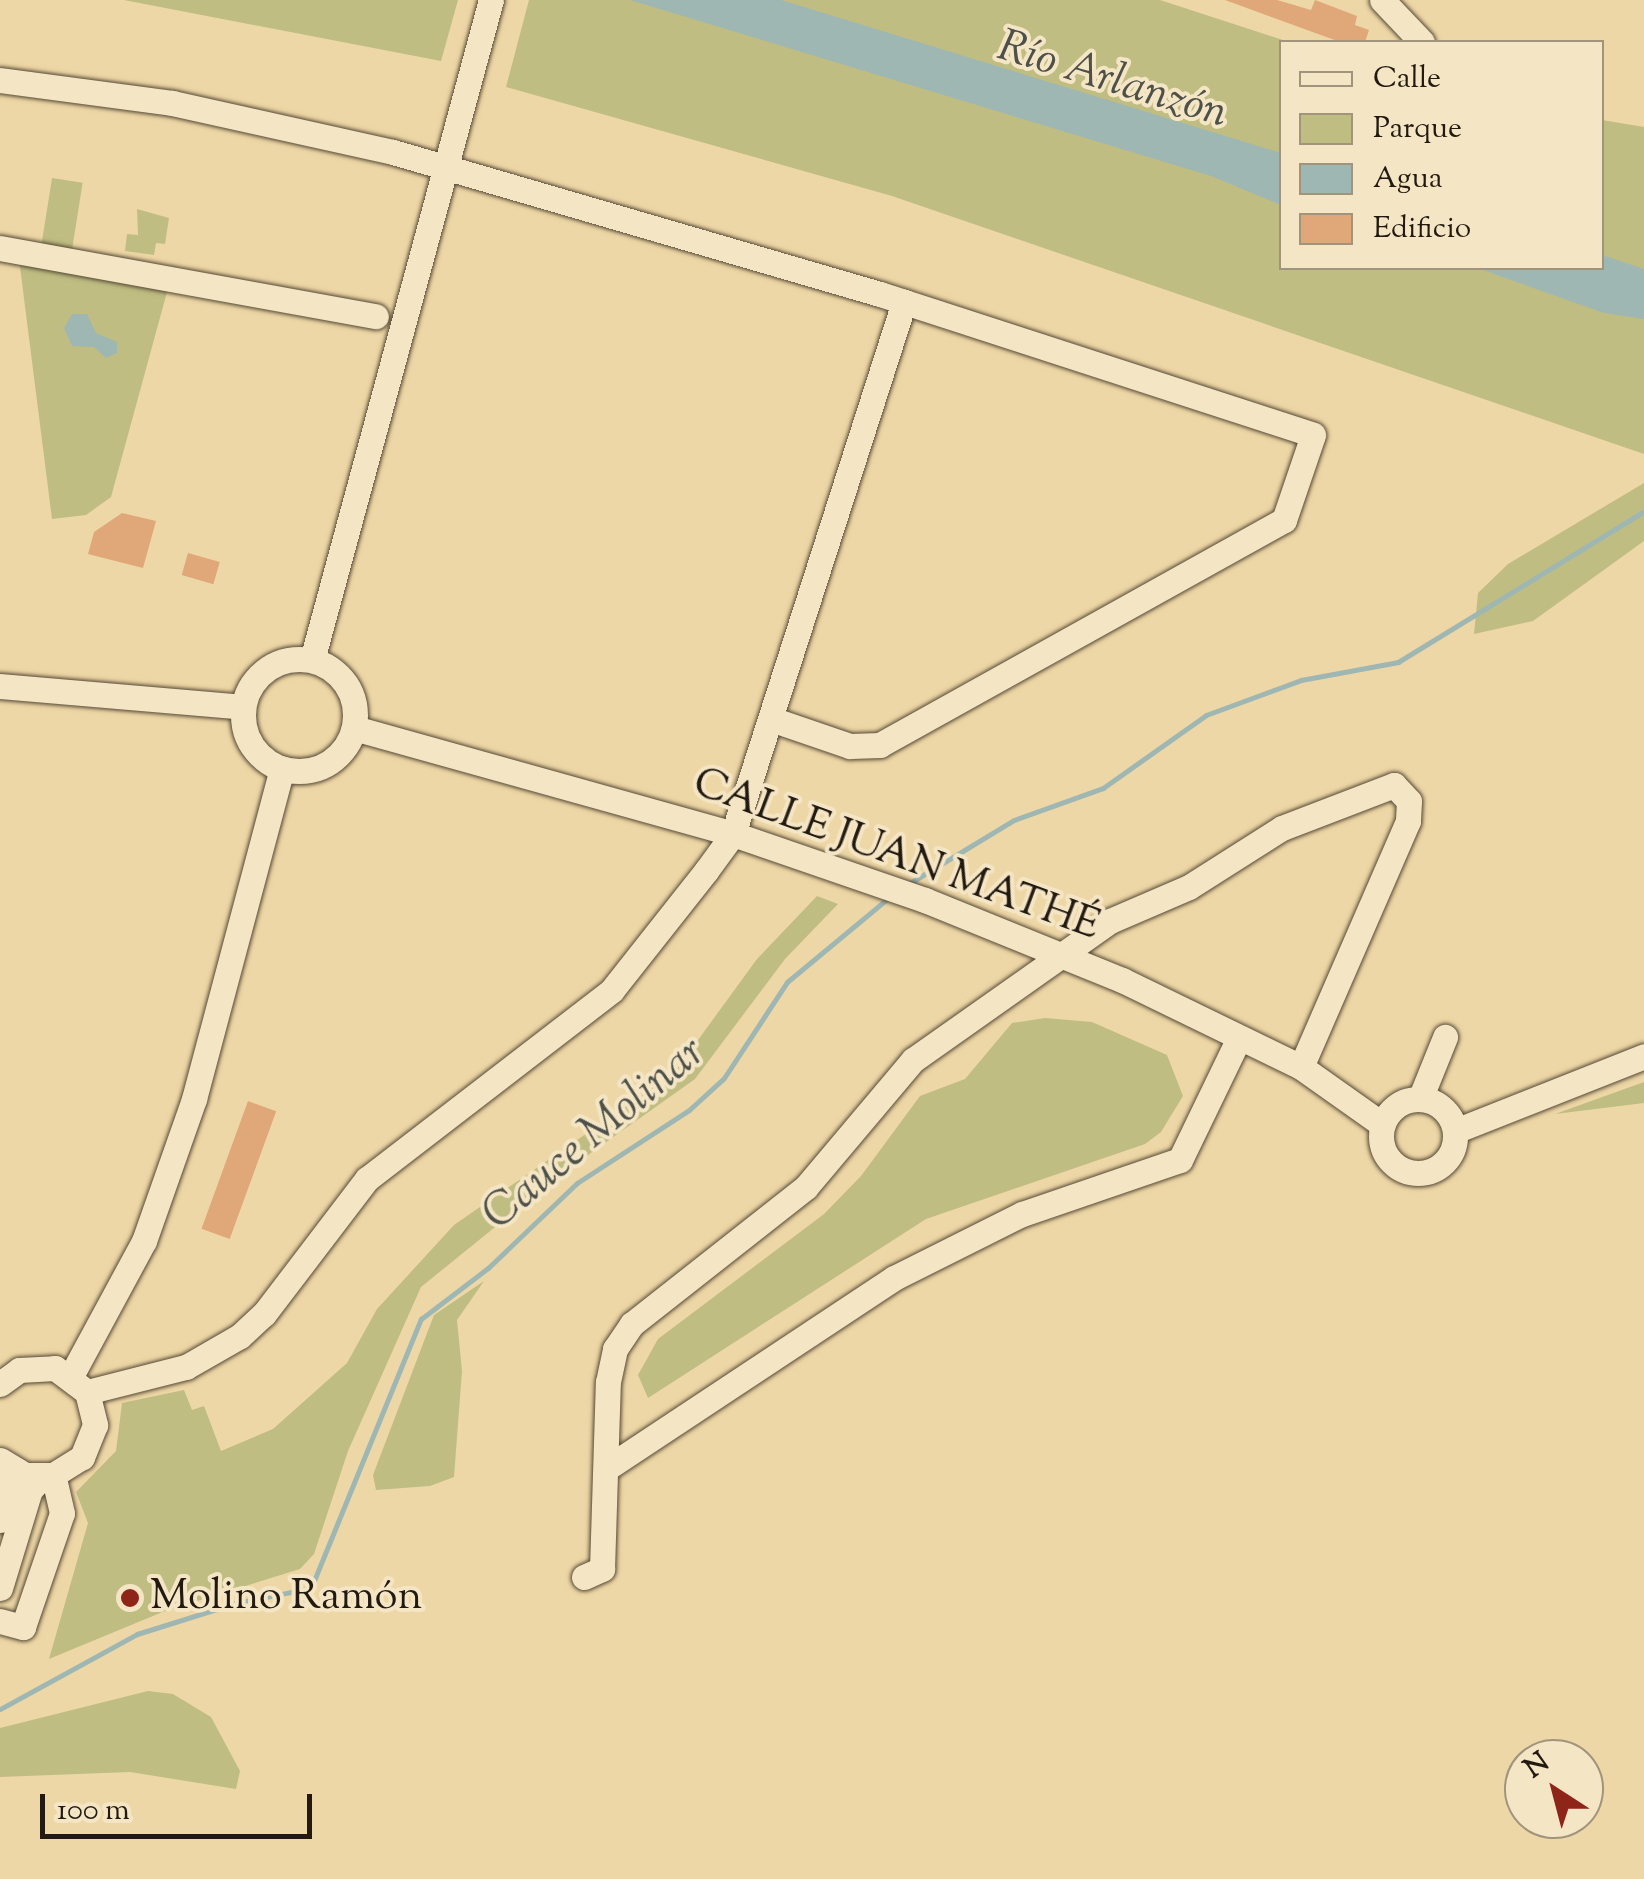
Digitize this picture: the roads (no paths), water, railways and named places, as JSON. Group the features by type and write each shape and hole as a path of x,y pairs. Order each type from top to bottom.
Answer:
{"street":[{"path":"1382,0 1420,40"},
{"path":"312,660 491,1"},
{"path":"0,80 192,107 446,168 904,302 1310,431 1314,440 1292,513 880,745 850,746 771,719"},
{"path":"0,248 376,316"},
{"path":"0,1384 37,1366 79,1384 186,1367 240,1336 264,1314 367,1179 612,990 733,834 904,302"},
{"path":"286,660 312,660 342,678 351,693 354,728 347,745 318,768 282,768 248,738 244,707 262,673 286,660"},
{"path":"0,686 244,707"},
{"name":"CALLE JUAN MATHÉ","path":"354,728 733,834 918,897 1062,955 1300,1067 1383,1125"},
{"path":"0,1588 30,1490 47,1476 69,1469 91,1442 95,1425 79,1384 154,1212 194,1099 282,768"},
{"path":"584,1577 602,1568 610,1364 632,1324 806,1187 904,1067 1110,921 1188,887 1282,828 1381,788 1404,789 1408,821 1300,1067"},
{"path":"1420,1099 1445,1037"},
{"path":"607,1468 894,1278 1022,1214 1180,1160 1240,1038"},
{"path":"1455,1131 1644,1056"},
{"path":"1420,1099 1444,1109 1455,1131 1443,1164 1409,1172 1389,1159 1383,1125 1397,1106 1420,1099"},
{"path":"0,1520 5,1464 47,1476"},
{"path":"0,1621 23,1626 62,1513 47,1476"}],"water":[{"name":"Río Arlanzón","path":"630,0 781,0 1279,152 1279,204 1211,176"},
{"path":"1604,256 1644,269 1644,319 1604,313 1483,270 1604,270"},
{"path":"72,314 87,314 96,333 117,342 117,353 106,358 94,347 72,346 64,328"}],"waterway":[{"name":"Cauce Molinar","path":"905,886 1014,820 1103,788 1206,715 1301,680 1398,662 1644,511"},
{"name":"Cauce Molinar","path":"0,1709 137,1634 236,1603 311,1588 421,1319 488,1268 577,1183 689,1110 724,1078 787,982 888,898"}],"place":[{"name":"Molino Ramón","path":"130,1598"}]}
